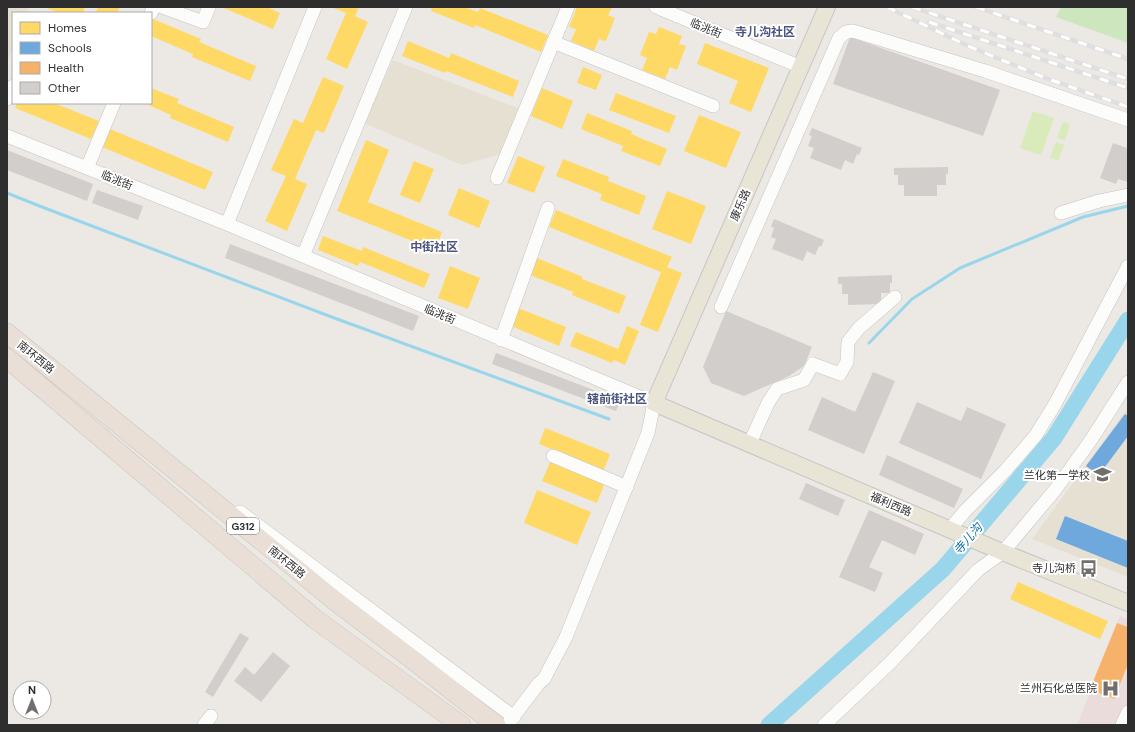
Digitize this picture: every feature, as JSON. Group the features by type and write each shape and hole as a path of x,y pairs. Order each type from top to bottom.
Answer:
{"highway":[{"name":"南环西路","path":"10,342 165,462 334,600 490,720"},
{"name":"南环西路","path":"7,358 315,619 461,725"}],"main road":[{"name":"康乐路","path":"654,403 827,7"},
{"name":"福利西路","path":"654,403 999,550 1128,603"}],"street":[{"path":"162,7 203,22 209,7"},
{"path":"227,224 316,7"},
{"path":"303,256 406,7"},
{"path":"497,178 568,7"},
{"name":"临洮街","path":"656,7 801,67"},
{"path":"721,307 839,38 846,32 853,31 985,70 1128,120"},
{"path":"553,42 713,106"},
{"path":"7,99 12,88"},
{"path":"87,168 114,104"},
{"name":"临洮街","path":"7,136 227,224 654,403"},
{"path":"1062,213 1099,201 1128,195"},
{"path":"501,340 548,208"},
{"path":"953,530 965,511 1005,471 1036,435 1055,404 1128,266"},
{"path":"750,443 768,403 777,389 804,380 812,364 840,374 847,362 848,342 859,328 895,297"},
{"path":"824,725 890,662 978,570 1034,516 1091,440 1128,382"},
{"path":"165,462 201,483 511,721 539,683 544,679 566,637 648,433 654,403"},
{"path":"553,456 627,487"},
{"path":"1122,725 1128,712"}],"shaded area":[{"path":"7,7 29,7 26,12 12,12 12,50 7,62"},
{"path":"393,60 520,109 501,154 462,165 364,123"},
{"name":"兰化第一学校","path":"1126,410 1128,412 1128,577 1032,539"},
{"name":"兰州石化总医院","path":"1120,616 1128,620 1128,725 1077,725"}],"green space":[{"path":"1061,7 1128,7 1128,43 1056,17"},
{"path":"1033,111 1054,118 1041,155 1020,148"},
{"path":"1063,122 1070,124 1065,140 1057,138"},
{"path":"1056,142 1064,145 1058,160 1050,158"}],"building: Homes":[{"path":"44,7 85,7 83,12 56,12"},
{"path":"98,7 120,7 118,12 96,12"},
{"path":"221,7 267,7 280,13 273,29"},
{"path":"331,7 359,7 355,16 368,22 347,69 326,59 346,13"},
{"path":"432,7 464,7 478,12 480,8 548,35 541,52 475,25 474,28 431,11"},
{"path":"577,7 612,8 608,15 615,18 606,41 599,39 594,51 571,41 576,29 569,27"},
{"path":"153,19 201,39 199,42 256,66 250,81 192,57 193,54 152,36"},
{"path":"659,27 682,36 679,44 686,46 677,70 670,67 665,79 642,70 647,58 640,55 649,32 656,34"},
{"path":"408,41 449,58 451,53 519,81 513,97 402,56"},
{"path":"705,43 769,68 751,112 729,103 738,81 697,64"},
{"path":"583,67 602,75 596,90 577,83"},
{"path":"323,77 344,86 324,133 316,130 295,179 307,184 287,231 265,221 286,176 271,170 294,119 303,123"},
{"path":"152,88 179,99 177,103 234,127 228,142 170,118 171,115 146,104 152,104"},
{"path":"542,88 573,101 562,129 531,116"},
{"path":"616,93 676,116 669,133 609,110"},
{"path":"17,104 56,104 99,121 91,139 15,108"},
{"path":"587,113 632,131 631,134 667,149 660,166 621,151 623,146 581,129"},
{"path":"699,115 741,132 726,168 684,151"},
{"path":"110,129 213,172 205,190 102,147"},
{"path":"366,140 389,150 368,202 442,232 435,250 337,211"},
{"path":"518,156 545,167 534,193 507,183"},
{"path":"563,159 609,177 608,181 646,196 639,215 600,200 602,194 556,176"},
{"path":"414,161 434,169 420,203 400,195"},
{"path":"459,188 490,201 479,228 448,215"},
{"path":"667,191 706,206 691,244 652,229"},
{"path":"556,210 672,257 667,267 682,273 658,332 640,325 661,272 549,227"},
{"path":"323,236 362,251 363,247 430,274 424,288 360,262 358,266 318,250"},
{"path":"537,258 583,277 582,279 626,296 619,314 572,295 573,292 530,275"},
{"path":"450,266 480,278 468,309 438,298"},
{"path":"518,308 566,327 559,346 511,326"},
{"path":"627,326 639,331 625,365 614,360 612,363 570,346 576,332 618,349"},
{"path":"545,428 610,454 604,470 539,444"},
{"path":"551,460 605,482 597,503 542,481"},
{"path":"537,490 591,512 577,545 524,523"},
{"path":"1018,582 1108,621 1100,639 1010,599"}],"building: Schools":[{"path":"1125,414 1128,416 1128,436 1099,475 1086,466"},
{"path":"1065,516 1128,541 1128,568 1056,539"}],"building: Health":[{"path":"1117,623 1128,627 1128,664 1114,699 1090,689"}],"building: Other":[{"path":"850,37 1000,90 983,136 833,84"},
{"path":"812,128 862,148 859,155 857,154 853,164 845,160 841,170 810,158 814,148 808,146 812,136 809,135"},
{"path":"1113,143 1127,148 1128,145 1128,182 1118,179 1116,184 1100,178"},
{"path":"7,150 93,184 87,201 7,170"},
{"path":"948,167 948,174 946,174 946,185 937,185 937,196 904,196 904,185 898,185 898,175 894,175 894,168"},
{"path":"97,190 143,206 138,220 92,203"},
{"path":"774,219 824,240 821,247 819,246 815,255 807,251 803,261 772,249 776,239 771,237 774,228 771,226"},
{"path":"230,244 419,316 413,331 225,258"},
{"path":"892,275 890,293 881,293 881,304 848,305 848,294 842,294 842,284 838,284 838,277"},
{"path":"726,311 812,347 804,366 789,376 744,396 711,383 703,367"},
{"path":"496,353 620,400 616,411 492,364"},
{"path":"873,372 895,381 864,454 808,430 822,397 855,412"},
{"path":"917,402 961,421 967,407 1006,424 981,479 899,443"},
{"path":"887,455 963,489 954,508 879,475"},
{"path":"806,483 845,500 838,516 799,499"},
{"path":"869,510 924,534 915,555 882,540 869,567 883,573 875,592 839,577"},
{"path":"240,633 249,638 213,697 205,692"},
{"path":"273,652 290,666 261,702 234,681 245,667 254,675"}],"waterway":[{"path":"7,193 329,316 609,419"},
{"path":"869,343 912,299 960,268 1083,217 1128,206"},
{"name":"寺儿沟","path":"769,725 943,569 1054,438 1128,320"}],"railway":[{"path":"887,7 968,46 1043,77 1128,107"},
{"path":"912,7 1128,79"},
{"path":"976,7 1128,59"},
{"path":"929,22 1128,88"}],"place":[{"name":"兰化第一学校","path":"1103,475"},
{"name":"寺儿沟桥","path":"1089,568"},
{"name":"兰州石化总医院","path":"1110,688"}],"district":[{"name":"寺儿沟社区","path":"765,32"},
{"name":"中街社区","path":"434,247"},
{"name":"辖前街社区","path":"617,399"}]}
